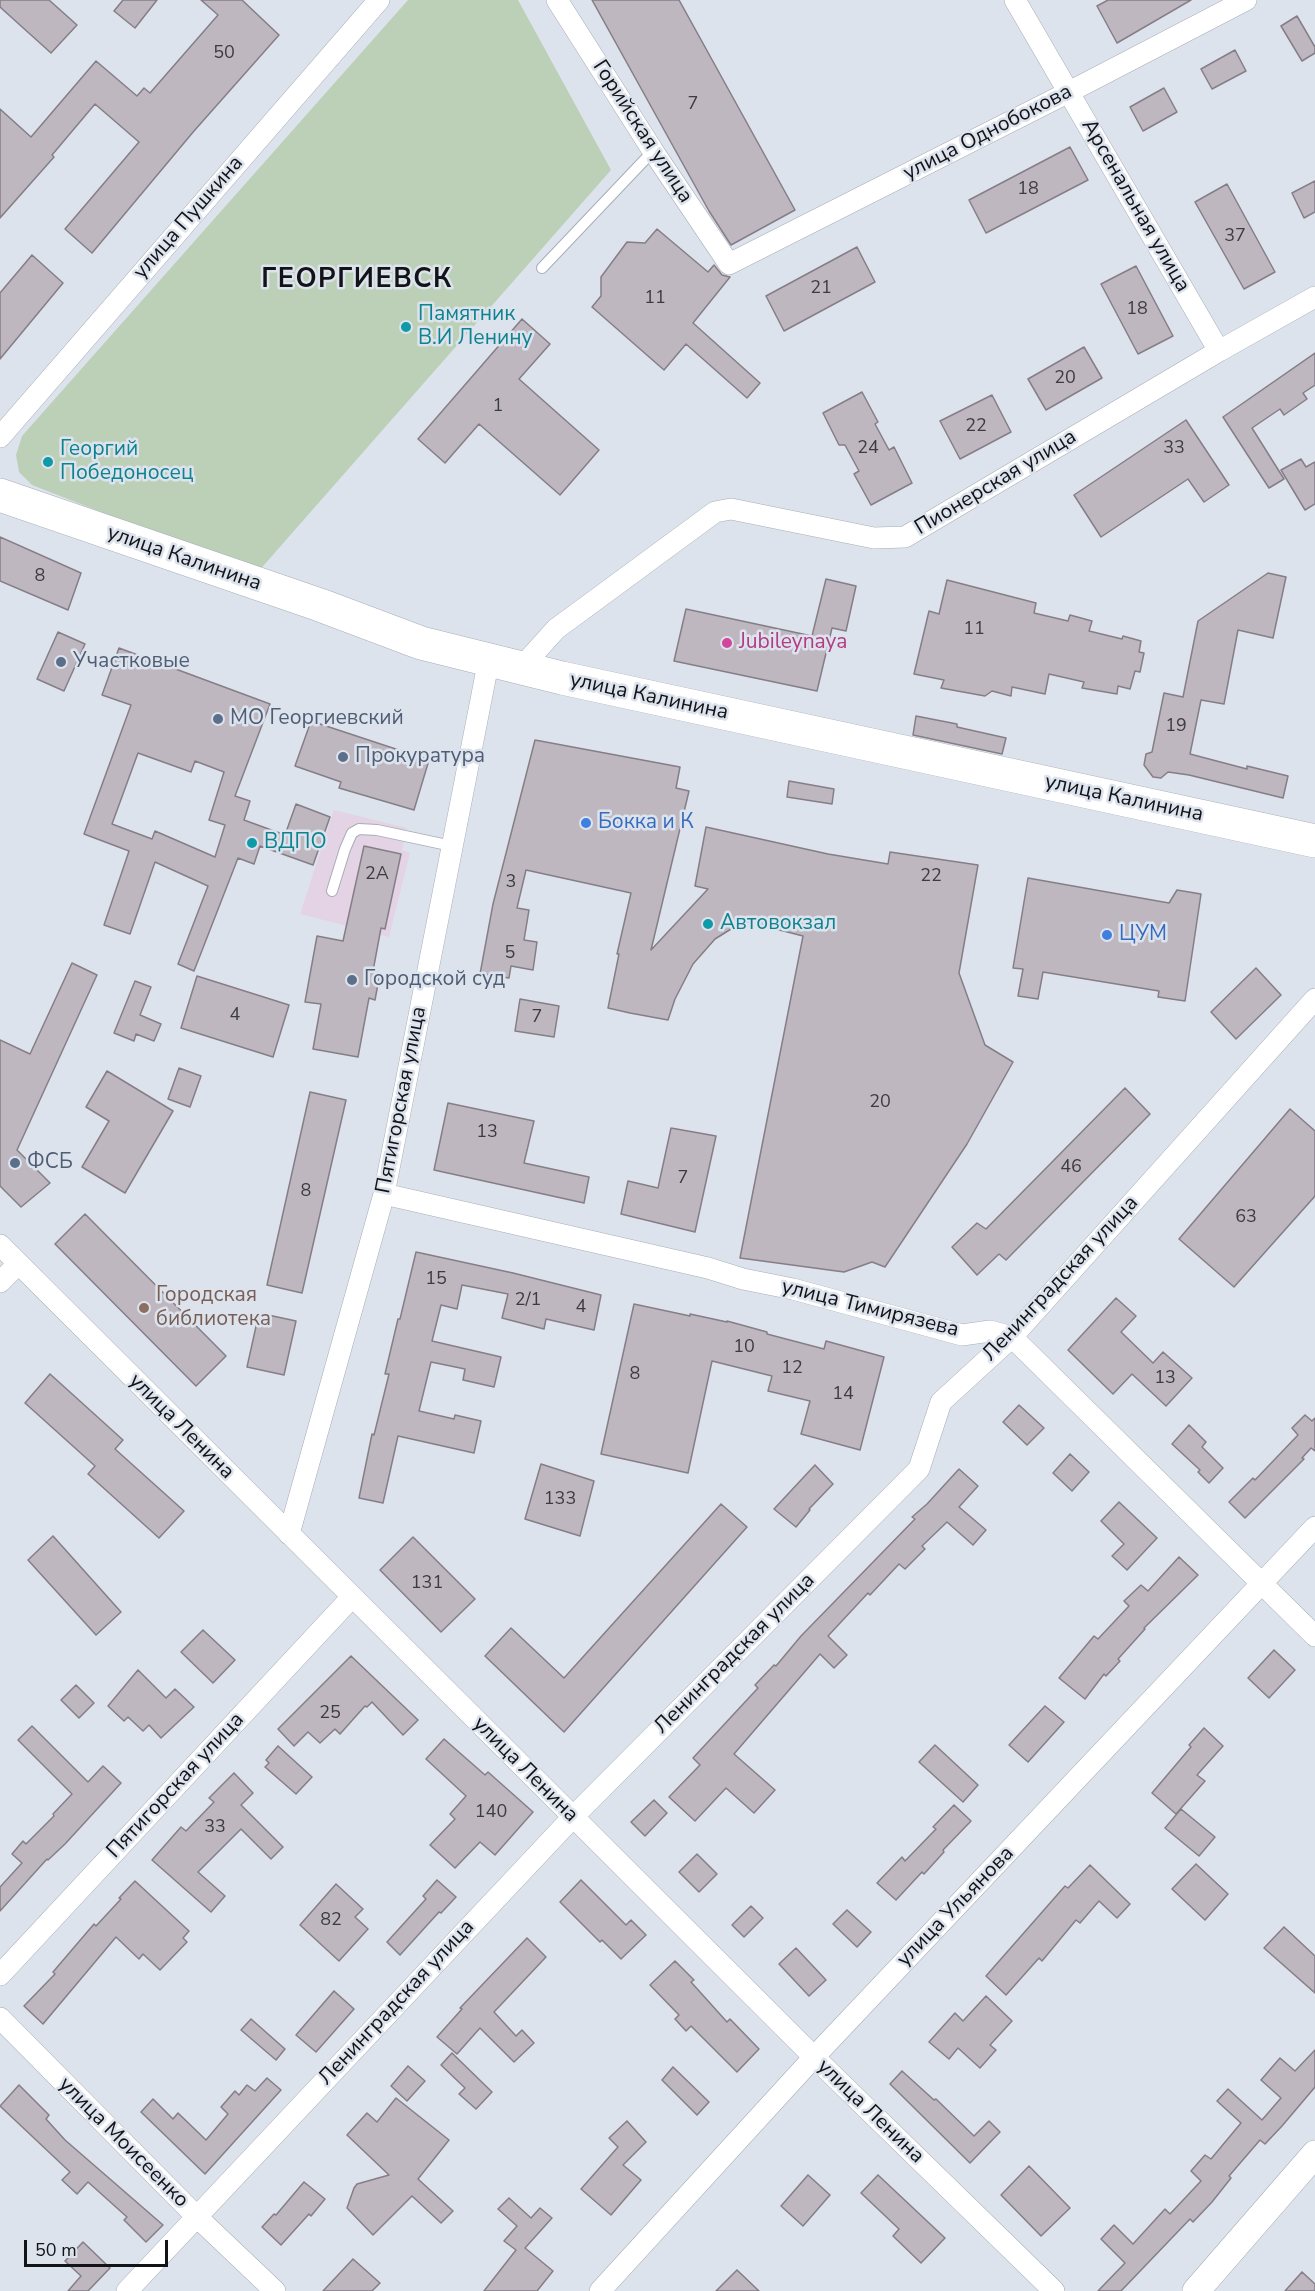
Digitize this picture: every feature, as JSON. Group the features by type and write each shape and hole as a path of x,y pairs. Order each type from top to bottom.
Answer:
{"main road":[{"name":"улица Калинина","path":"0,495 320,605 421,643 521,668 1315,841"}],"street":[{"name":"улица Пушкина","path":"0,437 379,0"},
{"name":"Горийская улица","path":"557,0 653,151 729,264"},
{"name":"Арсенальная улица","path":"1015,0 1219,351"},
{"name":"улица Однобокова","path":"729,264 1246,0"},
{"name":"Пионерская улица","path":"521,668 556,629 715,512 731,509 874,538 905,537 1219,351 1315,297"},
{"name":"Пятигорская улица","path":"289,1534 384,1194 489,659"},
{"name":"Ленинградская улица","path":"127,2291 573,1817 919,1469 940,1402 1012,1337 1315,999"},
{"name":"улица Тимирязева","path":"384,1194 708,1268 743,1280 793,1289 962,1335 990,1331 1012,1337"},
{"name":"улица Ленина","path":"0,1245 573,1817 1054,2291"},
{"path":"0,1282 18,1264"},
{"path":"1012,1337 1315,1636"},
{"name":"улица Ульянова","path":"600,2291 814,2056 1263,1585 1315,1527"},
{"name":"Пятигорская улица","path":"0,1975 352,1597"},
{"name":"улица Моисеенко","path":"0,2018 196,2216 275,2291"},
{"path":"1196,2291 1315,2154"}],"lane":[{"path":"542,268 653,151"},
{"path":"332,891 345,849 352,833 359,829 377,830 453,846"}],"shaded area":[{"path":"334,810 407,828 402,850 410,853 389,937 300,914"}],"green space":[{"path":"408,0 518,0 611,170 257,573 32,485 19,472 16,455 22,436"}],"building":[{"path":"0,0 49,0 77,25 51,53 0,7"},
{"path":"123,0 157,0 135,28 114,11"},
{"path":"201,0 242,0 279,35 194,131 92,253 65,229 139,142 95,104 52,155 54,157 0,218 0,109 31,137 96,61 137,96 144,88 150,93 218,15"},
{"path":"592,0 679,0 795,210 731,245 709,211"},
{"path":"1108,0 1191,0 1117,43 1097,6"},
{"path":"1297,16 1315,47 1315,53 1302,61 1281,26"},
{"path":"1235,50 1246,71 1212,89 1201,69"},
{"path":"1164,88 1177,112 1143,131 1130,107"},
{"path":"1070,147 1088,180 986,233 969,200"},
{"path":"1315,181 1315,212 1304,218 1292,193"},
{"path":"1227,184 1275,272 1244,289 1195,202"},
{"path":"657,229 708,272 714,265 722,275 730,277 693,323 760,383 747,398 686,344 664,370 592,307 601,296 601,277 627,242 645,243"},
{"path":"857,247 875,282 784,331 766,296"},
{"path":"32,255 63,283 0,359 0,293"},
{"path":"1136,266 1173,336 1138,354 1101,284"},
{"path":"522,319 550,344 519,379 599,450 560,495 479,424 445,463 418,439"},
{"path":"1084,347 1102,378 1046,410 1028,379"},
{"path":"1315,353 1315,385 1303,393 1307,399 1284,415 1280,409 1252,428 1284,479 1269,488 1223,417"},
{"path":"862,392 878,422 875,424 889,450 894,447 912,483 871,505 854,474 859,471 845,445 839,445 823,413"},
{"path":"992,395 1011,432 960,459 940,421"},
{"path":"1186,420 1229,485 1204,502 1188,479 1101,537 1074,495"},
{"path":"1301,459 1306,467 1315,462 1315,504 1305,510 1281,470"},
{"path":"0,537 81,573 68,610 0,581"},
{"path":"1268,573 1286,577 1273,638 1238,630 1224,704 1201,700 1190,754 1247,769 1247,766 1288,776 1283,798 1189,775 1168,772 1161,778 1153,777 1144,765 1146,754 1152,752 1164,693 1183,697 1198,621"},
{"path":"826,579 856,586 846,631 832,628 817,691 674,661 686,609 812,636"},
{"path":"947,580 1036,603 1034,613 1068,621 1070,615 1092,621 1089,631 1141,641 1139,652 1144,653 1140,672 1135,671 1130,689 1118,686 1117,694 1082,688 1084,682 1049,674 1045,694 1012,687 1011,696 992,691 985,696 941,688 944,680 914,674 929,611 939,614"},
{"name":"Участковые","path":"58,632 85,644 64,691 37,679"},
{"path":"119,648 270,704 235,796 250,801 244,820 285,835 296,804 330,817 313,865 260,846 254,864 238,858 194,971 178,964 208,886 155,862 130,934 104,925 129,851 84,834 131,705 102,695","holes":["138,753 191,772 195,761 224,772 209,820 225,825 215,857 155,831 152,839 112,824"]},
{"path":"916,716 957,724 957,727 1006,738 1002,754 913,735"},
{"name":"Прокуратура","path":"311,721 429,760 414,810 339,788 341,782 295,766"},
{"path":"535,740 680,767 676,788 689,791 651,950 708,889 695,886 706,827 828,854 888,864 890,852 978,865 959,973 985,1045 1013,1062 967,1144 885,1267 872,1262 844,1272 740,1258 803,936 744,921 715,939 693,964 675,999 668,1020 608,1008 631,893 526,870 517,908 529,910 524,940 537,942 533,970 511,966 509,978 480,974 493,904"},
{"path":"789,781 834,789 832,804 787,797"},
{"path":"364,846 401,854 385,929 381,928 373,971 380,973 375,1000 369,998 358,1057 313,1049 321,1004 305,1002 317,936 343,941"},
{"name":"ЦУМ","path":"1028,878 1169,903 1177,890 1201,894 1185,1001 1158,997 1159,991 1043,972 1038,999 1018,996 1023,969 1013,968"},
{"path":"72,963 97,975 17,1150 50,1183 21,1207 0,1186 0,1040 30,1054"},
{"path":"1256,968 1281,995 1236,1039 1211,1012"},
{"path":"197,976 289,1005 273,1057 181,1028"},
{"path":"135,981 151,987 140,1015 161,1024 154,1041 136,1034 134,1041 114,1033"},
{"path":"520,999 559,1006 554,1037 515,1031"},
{"path":"179,1068 201,1076 190,1107 168,1099"},
{"path":"107,1071 173,1111 125,1193 82,1167 109,1121 86,1107"},
{"path":"1125,1088 1150,1114 1006,1260 999,1254 977,1275 952,1247 977,1223 986,1229"},
{"path":"310,1092 346,1100 302,1293 267,1285"},
{"path":"448,1103 534,1121 524,1163 589,1177 584,1203 434,1170"},
{"path":"1290,1109 1315,1131 1315,1196 1234,1287 1179,1239"},
{"path":"671,1128 716,1136 695,1232 621,1214 628,1181 658,1188"},
{"path":"85,1214 226,1356 196,1386 55,1244"},
{"path":"416,1252 601,1295 594,1330 546,1319 544,1329 502,1318 508,1294 462,1285 457,1309 441,1305 432,1341 501,1357 494,1387 463,1380 465,1369 431,1362 419,1411 454,1419 455,1415 481,1421 474,1453 398,1436 383,1503 359,1498 372,1434 374,1435 389,1374 385,1374"},
{"path":"1116,1298 1136,1316 1121,1332 1153,1363 1163,1352 1192,1378 1166,1406 1132,1374 1113,1394 1068,1350"},
{"path":"634,1304 727,1321 824,1349 826,1341 884,1357 860,1450 801,1434 810,1401 768,1391 772,1376 712,1361 688,1473 601,1454"},
{"path":"259,1313 296,1321 284,1375 247,1367"},
{"path":"50,1374 123,1440 115,1449 184,1511 159,1538 88,1474 95,1466 25,1403"},
{"path":"1019,1405 1044,1428 1027,1445 1003,1422"},
{"path":"1305,1415 1312,1421 1315,1418 1315,1451 1311,1448 1302,1458 1304,1459 1245,1518 1229,1502 1253,1478 1255,1480 1298,1435 1292,1428"},
{"path":"1189,1425 1206,1442 1202,1447 1223,1468 1209,1483 1198,1472 1200,1470 1172,1444"},
{"path":"1070,1454 1089,1472 1072,1491 1053,1473"},
{"path":"541,1464 594,1481 580,1536 525,1519"},
{"path":"815,1465 833,1484 809,1509 796,1527 774,1509"},
{"path":"959,1469 978,1486 959,1507 986,1530 973,1545 947,1522 922,1546 925,1549 905,1569 899,1564 870,1595 868,1593 828,1636 847,1655 834,1668 820,1654 734,1754 775,1790 754,1813 726,1788 695,1821 669,1797 700,1765 693,1758 758,1688 755,1685 774,1665 776,1666 801,1636 915,1519 912,1517"},
{"path":"1119,1502 1157,1538 1127,1570 1112,1556 1124,1544 1101,1521"},
{"path":"721,1504 747,1527 564,1732 485,1656 511,1628 564,1678"},
{"path":"53,1536 121,1612 96,1635 28,1560"},
{"path":"413,1537 475,1599 441,1632 380,1570"},
{"path":"1179,1557 1198,1575 1144,1628 1118,1659 1120,1661 1106,1676 1104,1674 1085,1699 1059,1678 1094,1636 1098,1639 1129,1606 1124,1601 1141,1585 1148,1591"},
{"path":"203,1630 235,1660 213,1683 181,1652"},
{"path":"1274,1650 1295,1670 1269,1698 1248,1678"},
{"path":"351,1656 418,1720 403,1735 372,1702 367,1707 365,1706 340,1734 335,1729 320,1743 308,1732 294,1746 278,1729"},
{"path":"138,1670 166,1698 175,1689 194,1707 161,1738 149,1725 143,1731 128,1717 124,1721 108,1706"},
{"path":"76,1685 94,1703 79,1718 61,1700"},
{"path":"1045,1706 1064,1722 1028,1762 1009,1745"},
{"path":"32,1726 88,1782 103,1766 121,1783 0,1911 0,1887 22,1863 12,1854 23,1841 26,1844 54,1816 53,1814 72,1794 18,1740"},
{"path":"1204,1728 1223,1746 1197,1775 1205,1781 1176,1814 1152,1793"},
{"path":"444,1739 485,1775 488,1772 533,1812 495,1855 480,1842 455,1868 430,1845 455,1819 450,1814 466,1796 426,1759"},
{"path":"935,1745 978,1785 963,1802 919,1762"},
{"path":"278,1746 312,1777 296,1794 265,1767 269,1763 266,1760"},
{"path":"234,1773 253,1793 241,1805 283,1847 271,1859 241,1829 198,1872 225,1896 211,1912 152,1860 181,1827 186,1831 214,1802 209,1798"},
{"path":"654,1800 667,1813 645,1836 631,1822"},
{"path":"954,1805 971,1821 924,1874 922,1872 896,1900 877,1883 902,1857 905,1861 936,1829 933,1827"},
{"path":"1181,1809 1215,1837 1199,1856 1165,1828"},
{"path":"697,1854 717,1874 699,1892 679,1872"},
{"path":"1196,1864 1228,1894 1205,1920 1172,1889"},
{"path":"1090,1865 1130,1904 1117,1918 1099,1901 1080,1923 1076,1920 1042,1961 1039,1958 1006,1995 986,1976 1065,1886 1068,1888"},
{"path":"437,1880 456,1897 441,1913 439,1912 400,1955 387,1942 426,1899 423,1896"},
{"path":"581,1880 626,1925 631,1920 646,1935 621,1959 602,1940 600,1942 560,1902"},
{"path":"135,1881 189,1931 183,1938 187,1942 160,1970 143,1954 139,1959 116,1937 43,2024 24,2006 55,1974 53,1972 94,1924 96,1926"},
{"path":"336,1884 363,1909 355,1917 368,1929 339,1961 300,1925"},
{"path":"751,1906 763,1918 744,1937 732,1925"},
{"path":"847,1910 871,1932 857,1947 833,1924"},
{"path":"1284,1927 1315,1956 1315,1993 1264,1948"},
{"path":"527,1938 546,1957 494,2012 516,2036 522,2030 534,2043 514,2062 480,2028 457,2054 437,2037 462,2009 460,2008"},
{"path":"796,1948 826,1980 809,1996 779,1964"},
{"path":"675,1961 694,1980 691,1982 727,2022 730,2019 759,2049 737,2072 691,2026 686,2031 675,2019 679,2015 650,1985"},
{"path":"334,1991 354,2009 316,2052 296,2035"},
{"path":"986,1996 1012,2021 990,2045 996,2050 980,2068 958,2048 949,2059 929,2042 955,2013 963,2021"},
{"path":"251,2019 285,2049 276,2060 241,2030"},
{"path":"1315,2050 1315,2087 1282,2126 1265,2144 1260,2140 1229,2176 1231,2178 1212,2202 1193,2222 1190,2219 1121,2291 1098,2291 1125,2263 1101,2239 1114,2225 1133,2244 1165,2209 1170,2214 1201,2181 1191,2171 1205,2155 1211,2159 1241,2123 1217,2101 1228,2089 1262,2120 1281,2098 1261,2080 1280,2058 1295,2071"},
{"path":"452,2053 492,2092 476,2109 459,2094 465,2088 441,2065"},
{"path":"408,2066 425,2081 407,2101 391,2086"},
{"path":"673,2067 709,2102 697,2115 662,2080"},
{"path":"902,2071 934,2100 936,2099 974,2136 989,2121 1000,2132 970,2163 890,2084"},
{"path":"267,2078 281,2090 205,2174 141,2112 153,2099 173,2119 178,2113 206,2140 228,2114 221,2107 235,2091 239,2095 247,2085 255,2091"},
{"path":"19,2085 49,2115 46,2119 65,2140 163,2225 146,2242 124,2220 127,2217 88,2182 77,2194 62,2180 70,2172 0,2106"},
{"path":"396,2098 449,2140 418,2179 453,2211 441,2223 412,2196 373,2235 347,2208 357,2184 389,2175 347,2135 367,2113 377,2122"},
{"path":"627,2121 646,2142 623,2165 641,2180 611,2215 581,2189 618,2147 609,2138"},
{"path":"1029,2166 1070,2208 1041,2236 1001,2195"},
{"path":"808,2175 830,2195 803,2226 781,2206"},
{"path":"878,2175 945,2238 921,2263 893,2236 899,2229 861,2193"},
{"path":"304,2182 325,2199 281,2245 262,2227 274,2214 276,2215"},
{"path":"509,2198 531,2218 540,2208 552,2218 525,2248 553,2271 537,2291 484,2291 516,2250 504,2241 517,2226 498,2209"},
{"path":"83,2242 110,2268 88,2291 68,2291 81,2276 65,2261"},
{"path":"353,2259 380,2283 372,2291 323,2291"},
{"path":"737,2270 759,2291 716,2291"},
{"path":"1302,2272 1315,2284 1315,2291 1285,2291"}],"place":[{"name":"Памятник В.И Ленину","path":"406,327"},
{"name":"Георгий Победоносец","path":"48,462"},
{"name":"Jubileynaya","path":"727,643"},
{"name":"Участковые","path":"61,662"},
{"name":"МО Георгиевский","path":"218,719"},
{"name":"Прокуратура","path":"343,757"},
{"name":"Бокка и К","path":"586,823"},
{"name":"ВДПО","path":"252,843"},
{"name":"Автовокзал","path":"708,924"},
{"name":"ЦУМ","path":"1107,935"},
{"name":"Городской суд","path":"352,980"},
{"name":"ФСБ","path":"15,1163"},
{"name":"Городская библиотека","path":"144,1308"}],"district":[{"name":"ГЕОРГИЕВСК","path":"357,280"}]}
